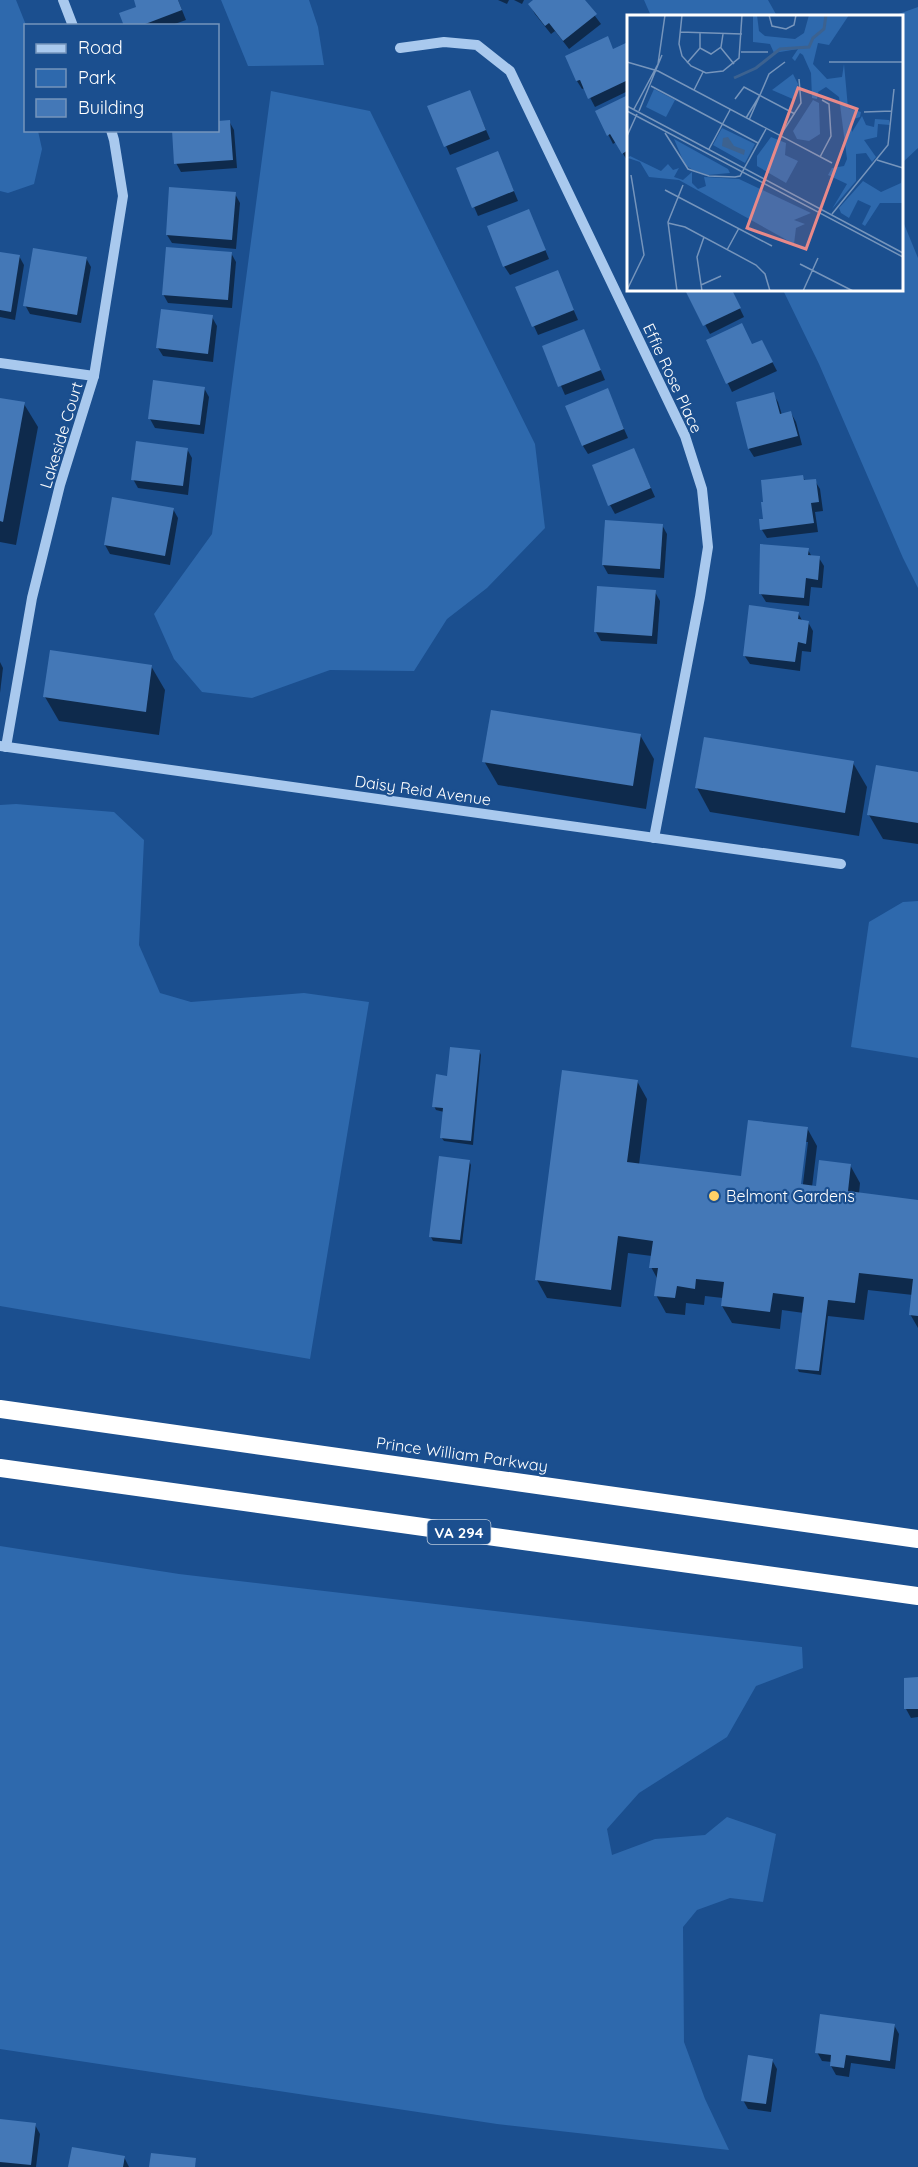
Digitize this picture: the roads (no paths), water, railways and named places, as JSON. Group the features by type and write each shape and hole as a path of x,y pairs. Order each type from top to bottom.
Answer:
{"highway":[{"name":"Prince William Parkway","path":"0,1409 918,1539"},
{"name":"VA 294","path":"0,1468 918,1596"}],"street":[{"path":"63,0 72,24"},
{"name":"Effie Rose Place","path":"400,48 444,42 477,45 510,71 685,436 699,479 708,547 654,838"},
{"name":"Lakeside Court","path":"3,747 32,598 60,485 94,376 123,196 112,132"},
{"path":"0,363 94,376"},
{"name":"Daisy Reid Avenue","path":"3,747 841,864"}],"place":[{"name":"Belmont Gardens","path":"714,1196"}]}
